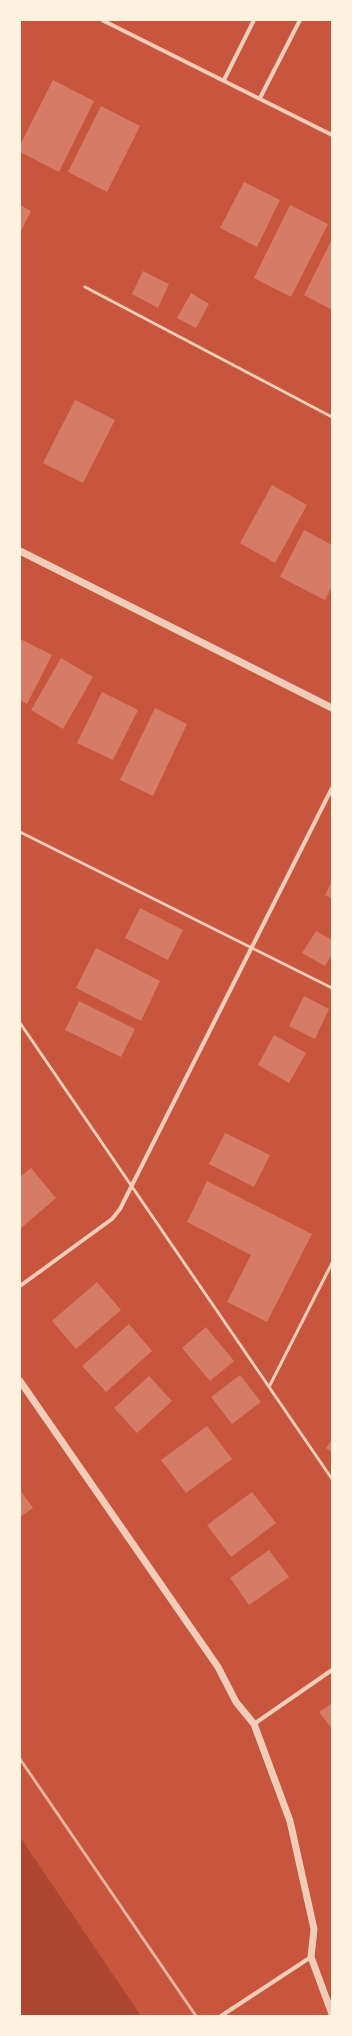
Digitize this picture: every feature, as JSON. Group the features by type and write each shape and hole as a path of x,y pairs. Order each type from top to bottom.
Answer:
{"street":[{"path":"102,20 332,135"},
{"path":"224,80 254,20"},
{"path":"260,98 300,20"},
{"path":"20,551 332,708"},
{"path":"20,1286 112,1219 120,1209 332,788"},
{"path":"20,1381 213,1661 236,1702 254,1724 290,1821 314,1929 311,1957 332,2014"},
{"path":"254,1724 332,1670"},
{"path":"221,2016 311,1957"}],"lane":[{"path":"85,287 332,417"},
{"path":"20,832 332,988"},
{"path":"20,1023 332,1479"},
{"path":"269,1387 332,1262"}],"shaded area":[{"path":"20,1837 141,2016 20,2016"}],"building":[{"path":"53,80 94,101 59,172 20,152 20,145"},
{"path":"101,106 140,126 107,192 68,172"},
{"path":"244,182 280,200 257,247 220,228"},
{"path":"20,205 31,211 20,233"},
{"path":"290,205 328,224 291,297 254,278"},
{"path":"332,239 332,310 304,295"},
{"path":"143,271 169,284 158,308 132,294"},
{"path":"191,293 209,304 196,328 177,318"},
{"path":"75,400 115,420 83,483 43,463"},
{"path":"272,485 307,505 275,563 240,543"},
{"path":"304,530 332,545 332,586 325,600 280,577"},
{"path":"20,639 52,655 27,704 20,700"},
{"path":"61,658 93,677 63,729 31,710"},
{"path":"102,692 138,710 113,760 77,743"},
{"path":"155,708 187,724 153,796 120,780"},
{"path":"332,881 332,899 325,895"},
{"path":"140,908 183,930 168,960 125,938"},
{"path":"316,931 332,940 332,954 325,966 302,953"},
{"path":"96,948 160,981 141,1021 76,988"},
{"path":"304,996 329,1009 315,1039 289,1026"},
{"path":"79,1001 135,1029 121,1057 65,1030"},
{"path":"274,1035 306,1053 289,1083 258,1065"},
{"path":"225,1133 270,1155 254,1187 209,1164"},
{"path":"31,1168 56,1198 20,1229 20,1177"},
{"path":"207,1181 312,1234 267,1322 227,1302 251,1255 187,1222"},
{"path":"97,1282 121,1310 76,1349 52,1321"},
{"path":"129,1324 152,1351 106,1392 82,1366"},
{"path":"206,1327 234,1361 210,1381 182,1348"},
{"path":"240,1375 261,1402 232,1424 211,1397"},
{"path":"149,1376 172,1401 137,1433 114,1408"},
{"path":"207,1426 232,1459 186,1493 161,1460"},
{"path":"332,1440 332,1452 326,1448"},
{"path":"20,1490 33,1508 20,1517"},
{"path":"252,1492 276,1523 231,1557 207,1525"},
{"path":"269,1550 289,1577 249,1605 230,1578"},
{"path":"332,1703 332,1729 319,1712"}],"railway":[{"path":"20,1759 196,2016"}]}
